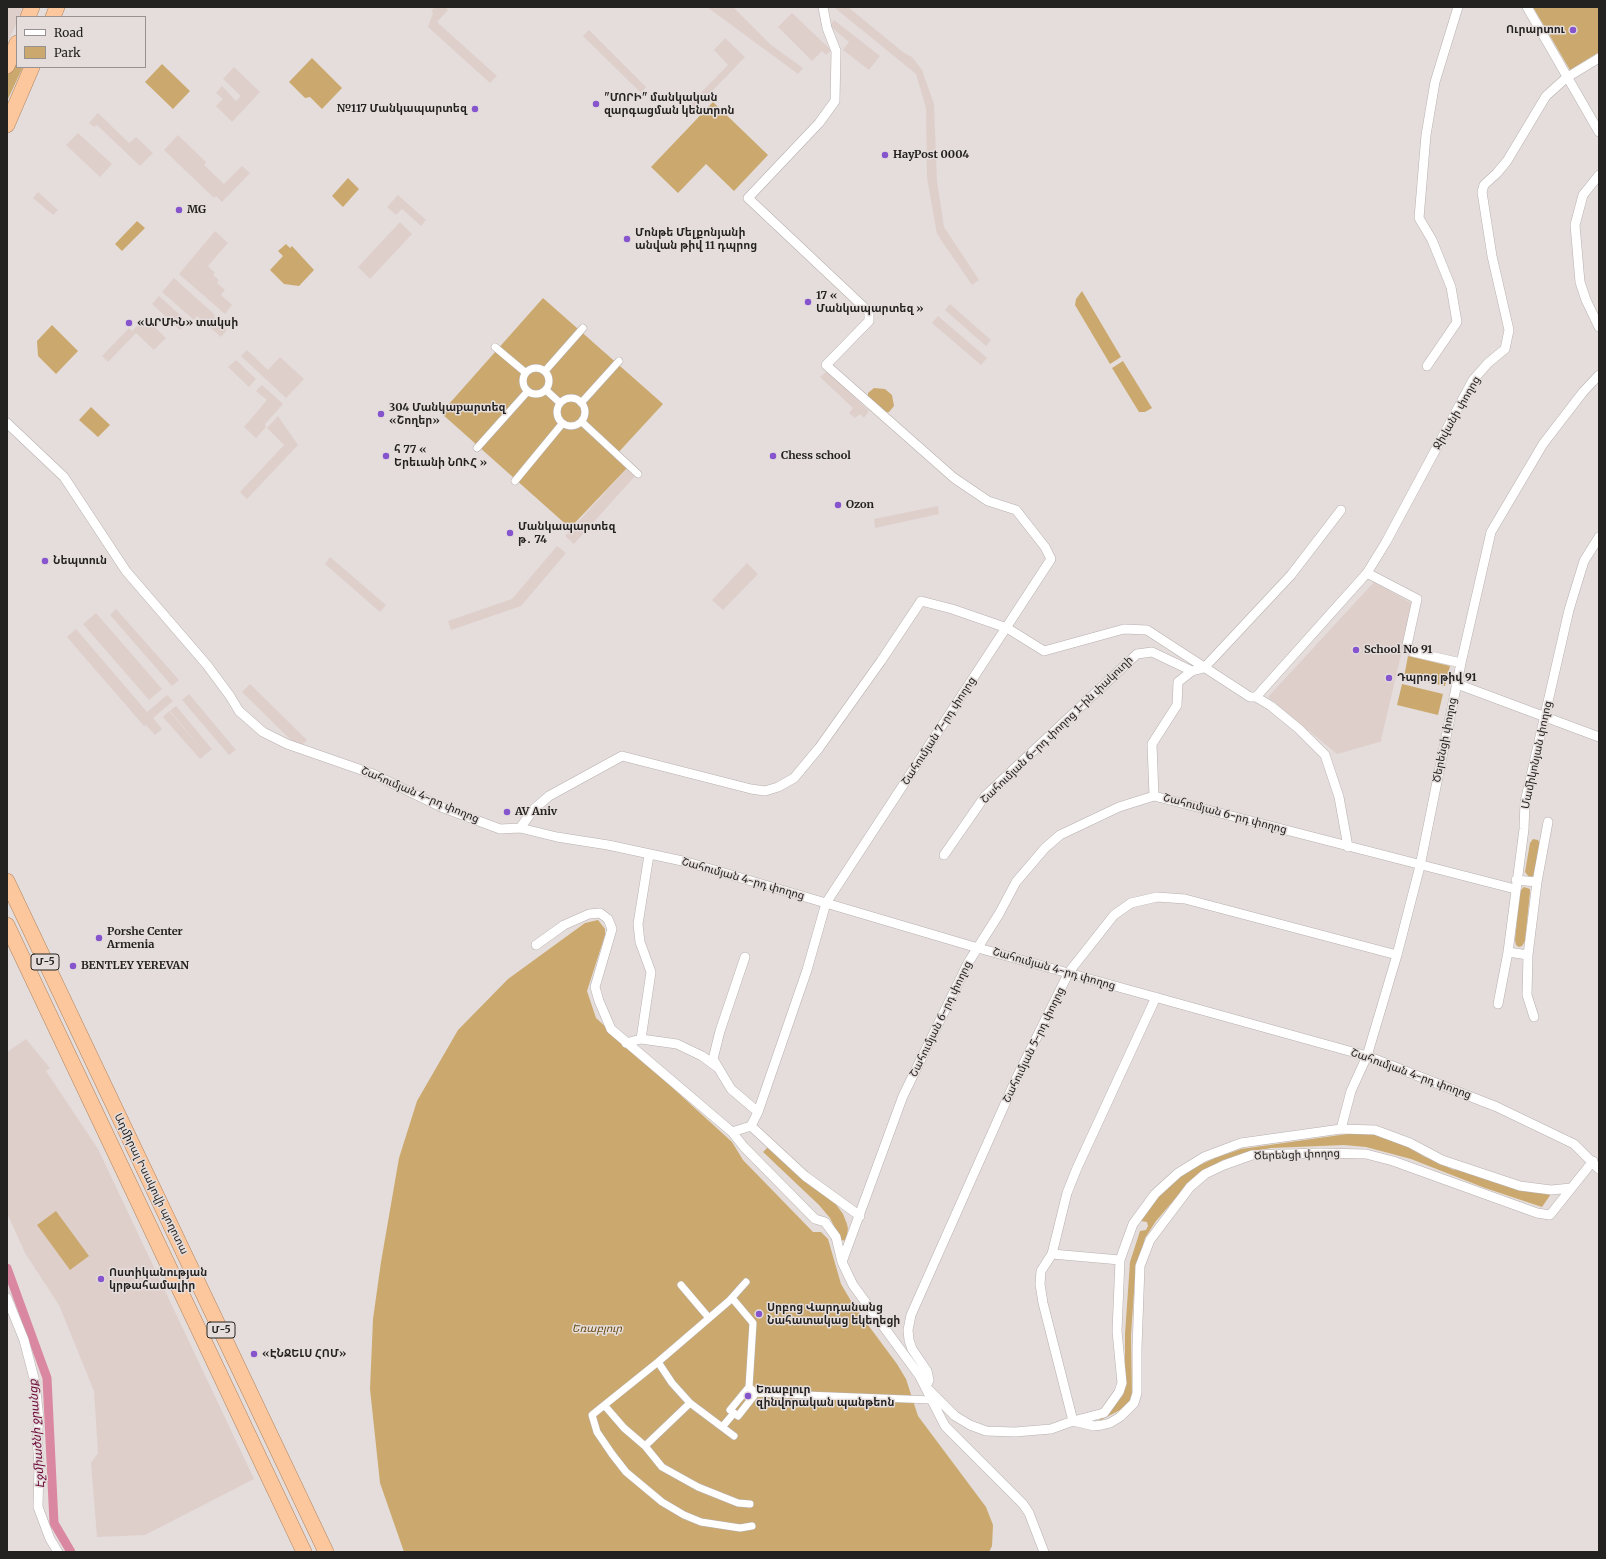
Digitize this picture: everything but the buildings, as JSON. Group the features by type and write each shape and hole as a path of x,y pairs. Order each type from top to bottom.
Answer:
{"highway":[{"path":"29,16 34,7"},
{"path":"7,66 16,45"},
{"path":"7,125 32,68"},
{"name":"Ադմիրալ Իսակովի պողոտա","path":"7,881 326,1552"},
{"name":"Ադմիրալ Իսակովի պողոտա","path":"7,925 304,1552"}],"street":[{"name":"Շահումյան 7-րդ փողոց","path":"751,1126 758,1112 807,970 826,903 1007,628 1050,559 1045,547 1016,510 988,501 954,478 826,365 870,321 870,312 748,198 819,123 836,101 836,51 826,28 823,7"},
{"path":"1427,366 1457,322 1451,287 1432,240 1419,218 1426,135 1435,82 1458,7"},
{"path":"1527,7 1566,78 1599,132"},
{"name":"Ջիվանի փողոց","path":"1256,697 1367,573 1386,542 1473,380 1488,363 1505,349 1509,330 1492,256 1482,192 1484,185 1497,173 1506,161 1546,96 1566,78 1599,58"},
{"path":"1599,175 1584,196 1576,225 1580,282 1586,300 1599,327"},
{"path":"545,372 583,328"},
{"path":"495,347 526,373"},
{"path":"582,403 619,361"},
{"path":"535,368 545,372 549,380 546,390 537,394 528,391 523,382 526,373 535,368"},
{"name":"Ծերենցի փողոց","path":"1341,1129 1351,1091 1367,1056 1397,956 1420,866 1461,663 1491,532 1542,444 1582,392 1599,375"},
{"path":"546,390 560,403"},
{"path":"477,448 528,391"},
{"path":"571,398 582,403 585,412 582,422 572,427 562,424 557,414 560,403 571,398"},
{"path":"582,422 638,474"},
{"name":"Շահումյան 4-րդ փողոց","path":"7,423 64,477 126,571 207,665 239,711 263,732 287,744 373,774 441,807 500,829 520,828 687,862 978,948 1069,972 1156,998 1367,1056 1498,1107 1574,1144 1593,1161 1599,1169"},
{"path":"515,481 562,424"},
{"path":"1154,796 1152,744 1177,705 1178,682 1192,671 1204,668 1291,575 1341,510"},
{"name":"Մամիկոնյան փողոց","path":"1498,1004 1508,952 1524,829 1525,802 1546,717 1569,610 1584,561 1599,536"},
{"path":"1367,573 1416,599 1407,645 1413,652 1461,663"},
{"path":"520,828 534,809 549,796 622,756 725,781 752,790 766,791 778,787 794,778 819,748 881,661 921,601 952,609 1007,628 1044,651 1124,629 1148,630 1250,697 1256,697 1271,706 1299,729 1325,755 1339,797 1348,847"},
{"name":"Շահումյան 6-րդ փողոց 1-ին փակուղի","path":"944,854 985,796 1136,654 1152,652 1192,671"},
{"path":"1457,684 1599,737"},
{"name":"Շահումյան 6-րդ փողոց","path":"842,1262 903,1096 968,963 999,914 1016,882 1045,848 1060,835 1119,807 1154,796 1420,866 1516,884 1537,882"},
{"path":"1534,1017 1526,995 1528,955 1537,882 1548,822"},
{"path":"641,1039 651,972 640,942 638,924 649,855"},
{"name":"Շահումյան 5-րդ փողոց","path":"926,1388 929,1380 927,1371 912,1349 909,1340 908,1330 911,1316 1016,1079 1069,972 1114,914 1132,903 1157,897 1185,899 1397,956"},
{"path":"536,945 564,925 589,914 600,913 608,919 612,929 595,987 606,1020 611,1029 732,1132 744,1147 815,1219 825,1222 836,1237 842,1262 860,1297 919,1375 945,1426 1023,1504 1029,1513 1044,1552"},
{"path":"1508,952 1528,955"},
{"path":"745,957 720,1032 713,1059 731,1088 758,1112"},
{"path":"1074,1421 1042,1303 1040,1284 1041,1271 1052,1254 1067,1193 1077,1168 1156,998"},
{"path":"626,1043 641,1039 677,1044 702,1056 717,1067"},
{"path":"732,1132 751,1126 805,1176 860,1216"},
{"name":"Ծերենցի փողոց","path":"926,1388 956,1416 970,1425 986,1431 1015,1432 1051,1429 1104,1413 1119,1392 1122,1383 1117,1331 1120,1260 1133,1224 1155,1194 1178,1173 1204,1157 1241,1143 1341,1129 1375,1130 1410,1143 1442,1160 1520,1186 1551,1190 1572,1188"},
{"name":"Ծերենցի փողոց","path":"1074,1421 1094,1426 1110,1423 1120,1417 1134,1403 1138,1382 1138,1288 1140,1266 1150,1240 1190,1187 1205,1174 1224,1165 1252,1155 1320,1153 1366,1154 1393,1161 1537,1213 1550,1215 1593,1161"},
{"path":"1052,1254 1120,1260"},
{"path":"746,1282 732,1298 658,1362 592,1415 597,1432 626,1472 643,1488 662,1502 684,1515 702,1522 740,1528 752,1526"},
{"path":"681,1285 708,1318"},
{"path":"7,1298 24,1340 35,1382 39,1419 37,1439 39,1465 38,1507 50,1539 58,1552"},
{"path":"732,1298 753,1323 748,1387 730,1410 738,1416 756,1393"},
{"path":"658,1362 672,1383 690,1403 723,1426 734,1436"},
{"path":"748,1387 756,1393 931,1400"},
{"path":"645,1446 690,1403"},
{"path":"605,1406 624,1428 645,1446 662,1467 698,1487 738,1503 750,1504"},
{"path":"723,1426 734,1413"}],"shaded area":[{"path":"7,7 24,7 20,16 16,16 16,24 7,44"},
{"path":"435,7 445,7 448,10 437,22 497,76 490,83 428,27 433,13 431,11"},
{"path":"707,7 733,7 771,45 803,68 798,74"},
{"path":"848,7 904,53 912,57 922,70 934,104 937,181 944,227 979,280 972,285 937,234 927,178 926,108 916,74 835,8"},
{"path":"792,13 831,50 826,55 822,51 812,61 778,27"},
{"path":"834,20 880,56 869,70 843,50 849,42 830,26"},
{"path":"589,30 646,87 641,93 583,36"},
{"path":"725,38 745,57 687,117 682,112 728,65 714,50"},
{"path":"234,67 260,92 232,122 216,106 223,99 216,93 222,86 236,101 241,96 223,79"},
{"path":"98,113 129,143 136,137 153,153 140,166 97,125 94,127 89,123"},
{"path":"78,133 112,164 100,177 66,145"},
{"path":"178,135 206,162 204,165 224,184 242,166 250,173 222,202 216,196 214,198 164,150"},
{"path":"38,192 58,210 53,215 33,198"},
{"path":"398,195 426,220 421,226 402,209 396,215 387,207"},
{"path":"400,222 412,234 370,279 358,267"},
{"path":"215,231 228,243 208,266 215,273 213,275 219,280 217,283 225,290 221,295 232,305 225,314 179,274"},
{"path":"174,278 215,315 214,317 227,330 221,337 197,316 194,320 162,292"},
{"path":"159,296 188,322 180,330 152,304"},
{"path":"950,304 991,340 986,346 945,310"},
{"path":"938,316 987,358 981,365 932,323"},
{"path":"145,318 166,338 154,350 136,333 108,362 102,356 129,328 132,331"},
{"path":"247,350 268,370 280,357 304,379 286,398 241,356"},
{"path":"236,360 256,379 249,387 228,367"},
{"path":"827,371 869,411 864,418 860,414 855,418 849,413 853,408 820,377"},
{"path":"262,385 283,404 265,424 266,427 256,438 244,427 267,400 256,391"},
{"path":"278,416 298,445 247,499 240,492 284,445 267,428"},
{"path":"627,468 635,476 574,544 565,536"},
{"path":"938,506 939,514 875,528 874,519"},
{"path":"557,546 566,553 521,606 451,630 448,621 512,599"},
{"path":"330,557 386,605 380,612 325,564"},
{"path":"747,563 758,574 723,610 712,600"},
{"name":"School No 91","path":"1374,582 1413,604 1381,740 1383,741 1337,754 1268,697"},
{"path":"116,609 179,680 172,686 110,615"},
{"path":"96,613 162,689 149,700 83,624"},
{"path":"76,629 147,712 167,695 173,701 153,718 162,729 155,735 146,725 144,726 67,637"},
{"path":"250,684 307,740 299,748 242,692"},
{"path":"189,694 236,750 229,755 182,700"},
{"path":"176,706 212,749 206,754 170,711"},
{"path":"169,711 206,754 200,759 163,717"},
{"name":"Ոստիկանության կրթահամալիր","path":"26,1039 50,1068 46,1071 98,1149 254,1479 145,1535 97,1537 91,1463 98,1453 94,1391 59,1305 25,1253 7,1213 7,1052"}],"green space":[{"name":"Ուրարտու","path":"1533,7 1599,7 1599,52 1570,70"},
{"path":"16,56 16,68 23,68 7,101 7,77"},
{"path":"312,58 342,88 322,109 310,97 305,98 289,82"},
{"path":"162,64 190,91 173,109 145,82"},
{"path":"713,102 768,155 734,191 706,164 678,193 651,167"},
{"path":"348,178 359,189 343,207 332,196"},
{"path":"137,221 145,228 122,251 115,244"},
{"path":"286,244 290,248 292,246 314,270 299,286 284,284 270,270 283,256 278,251"},
{"path":"1082,291 1121,357 1110,364 1075,305 1076,299"},
{"path":"543,298 663,404 616,455 627,468 570,528 441,413"},
{"path":"52,325 78,351 56,374 38,356 37,341"},
{"path":"1123,361 1152,408 1145,412 1139,412 1112,368"},
{"path":"874,388 885,389 892,395 894,406 889,412 882,413 868,400 868,393"},
{"path":"91,407 110,425 98,437 79,420"},
{"path":"1408,656 1450,666 1445,686 1404,677"},
{"path":"1402,684 1443,694 1438,715 1397,705"},
{"path":"1533,839 1538,840 1540,845 1534,876 1529,877 1525,872 1530,843"},
{"path":"1524,887 1530,889 1530,892 1525,941 1522,946 1519,947 1516,945 1515,940 1520,891"},
{"name":"Եռաբլուր","path":"598,920 605,929 605,935 587,991 596,1018 732,1142 743,1160 813,1232 821,1232 828,1239 841,1284 854,1306 897,1364 906,1379 918,1416 986,1507 993,1525 992,1546 989,1552 404,1552 380,1483 370,1389 373,1319 399,1158 417,1101 458,1030 508,979 585,923"},
{"path":"1372,1133 1402,1143 1423,1156 1454,1170 1456,1167 1527,1190 1551,1194 1542,1207 1485,1188 1411,1159 1366,1147 1344,1145 1271,1148 1250,1152 1223,1160 1212,1166 1185,1187 1156,1221 1145,1238 1135,1278 1131,1335 1132,1396 1130,1401 1120,1410 1099,1421 1125,1382 1125,1334 1130,1262 1140,1231 1146,1230 1148,1226 1147,1222 1141,1221 1160,1192 1181,1174 1215,1158 1241,1149 1347,1134"},
{"path":"768,1147 835,1203 843,1214 847,1224 848,1229 846,1241 841,1240 830,1218 819,1205 763,1152"},
{"path":"56,1211 89,1256 70,1270 37,1225"}],"waterway":[{"name":"Էջմիածնի ջրանցք","path":"7,1268 47,1378 54,1523 71,1552"}],"place":[{"name":"Ուրարտու","path":"1573,30"},
{"name":"\"ՄՈՐԻ\" մանկական զարգացման կենտրոն","path":"596,104"},
{"name":"№117 Մանկապարտեզ","path":"475,109"},
{"name":"HayPost 0004","path":"885,155"},
{"name":"MG","path":"179,210"},
{"name":"Մոնթե Մելքոնյանի անվան թիվ 11 դպրոց","path":"627,239"},
{"name":"17 « Մանկապարտեզ »","path":"808,302"},
{"name":"«ԱՐՄԻՆ» տակսի","path":"129,323"},
{"name":"304 Մանկաpարտեզ «Շողեր»","path":"381,414"},
{"name":"հ 77 « Երեւանի ՆՈՒՀ »","path":"386,456"},
{"name":"Chess school","path":"773,456"},
{"name":"Ozon","path":"838,505"},
{"name":"Մանկապարտեզ թ․ 74","path":"510,533"},
{"name":"Նեպտուն","path":"45,561"},
{"name":"School No 91","path":"1356,650"},
{"name":"Դպրոց թիվ 91","path":"1389,678"},
{"name":"AV Aniv","path":"507,812"},
{"name":"Porshe Center Armenia","path":"99,938"},
{"name":"BENTLEY YEREVAN","path":"73,966"},
{"name":"Ոստիկանության կրթահամալիր","path":"101,1279"},
{"name":"Սրբոց Վարդանանց Նահատակաց եկեղեցի","path":"759,1314"},
{"name":"«ԷՆՋԵԼՍ ՀՈՄ»","path":"254,1354"},
{"name":"Եռաբլուր զինվորական պանթեոն","path":"748,1396"}]}
